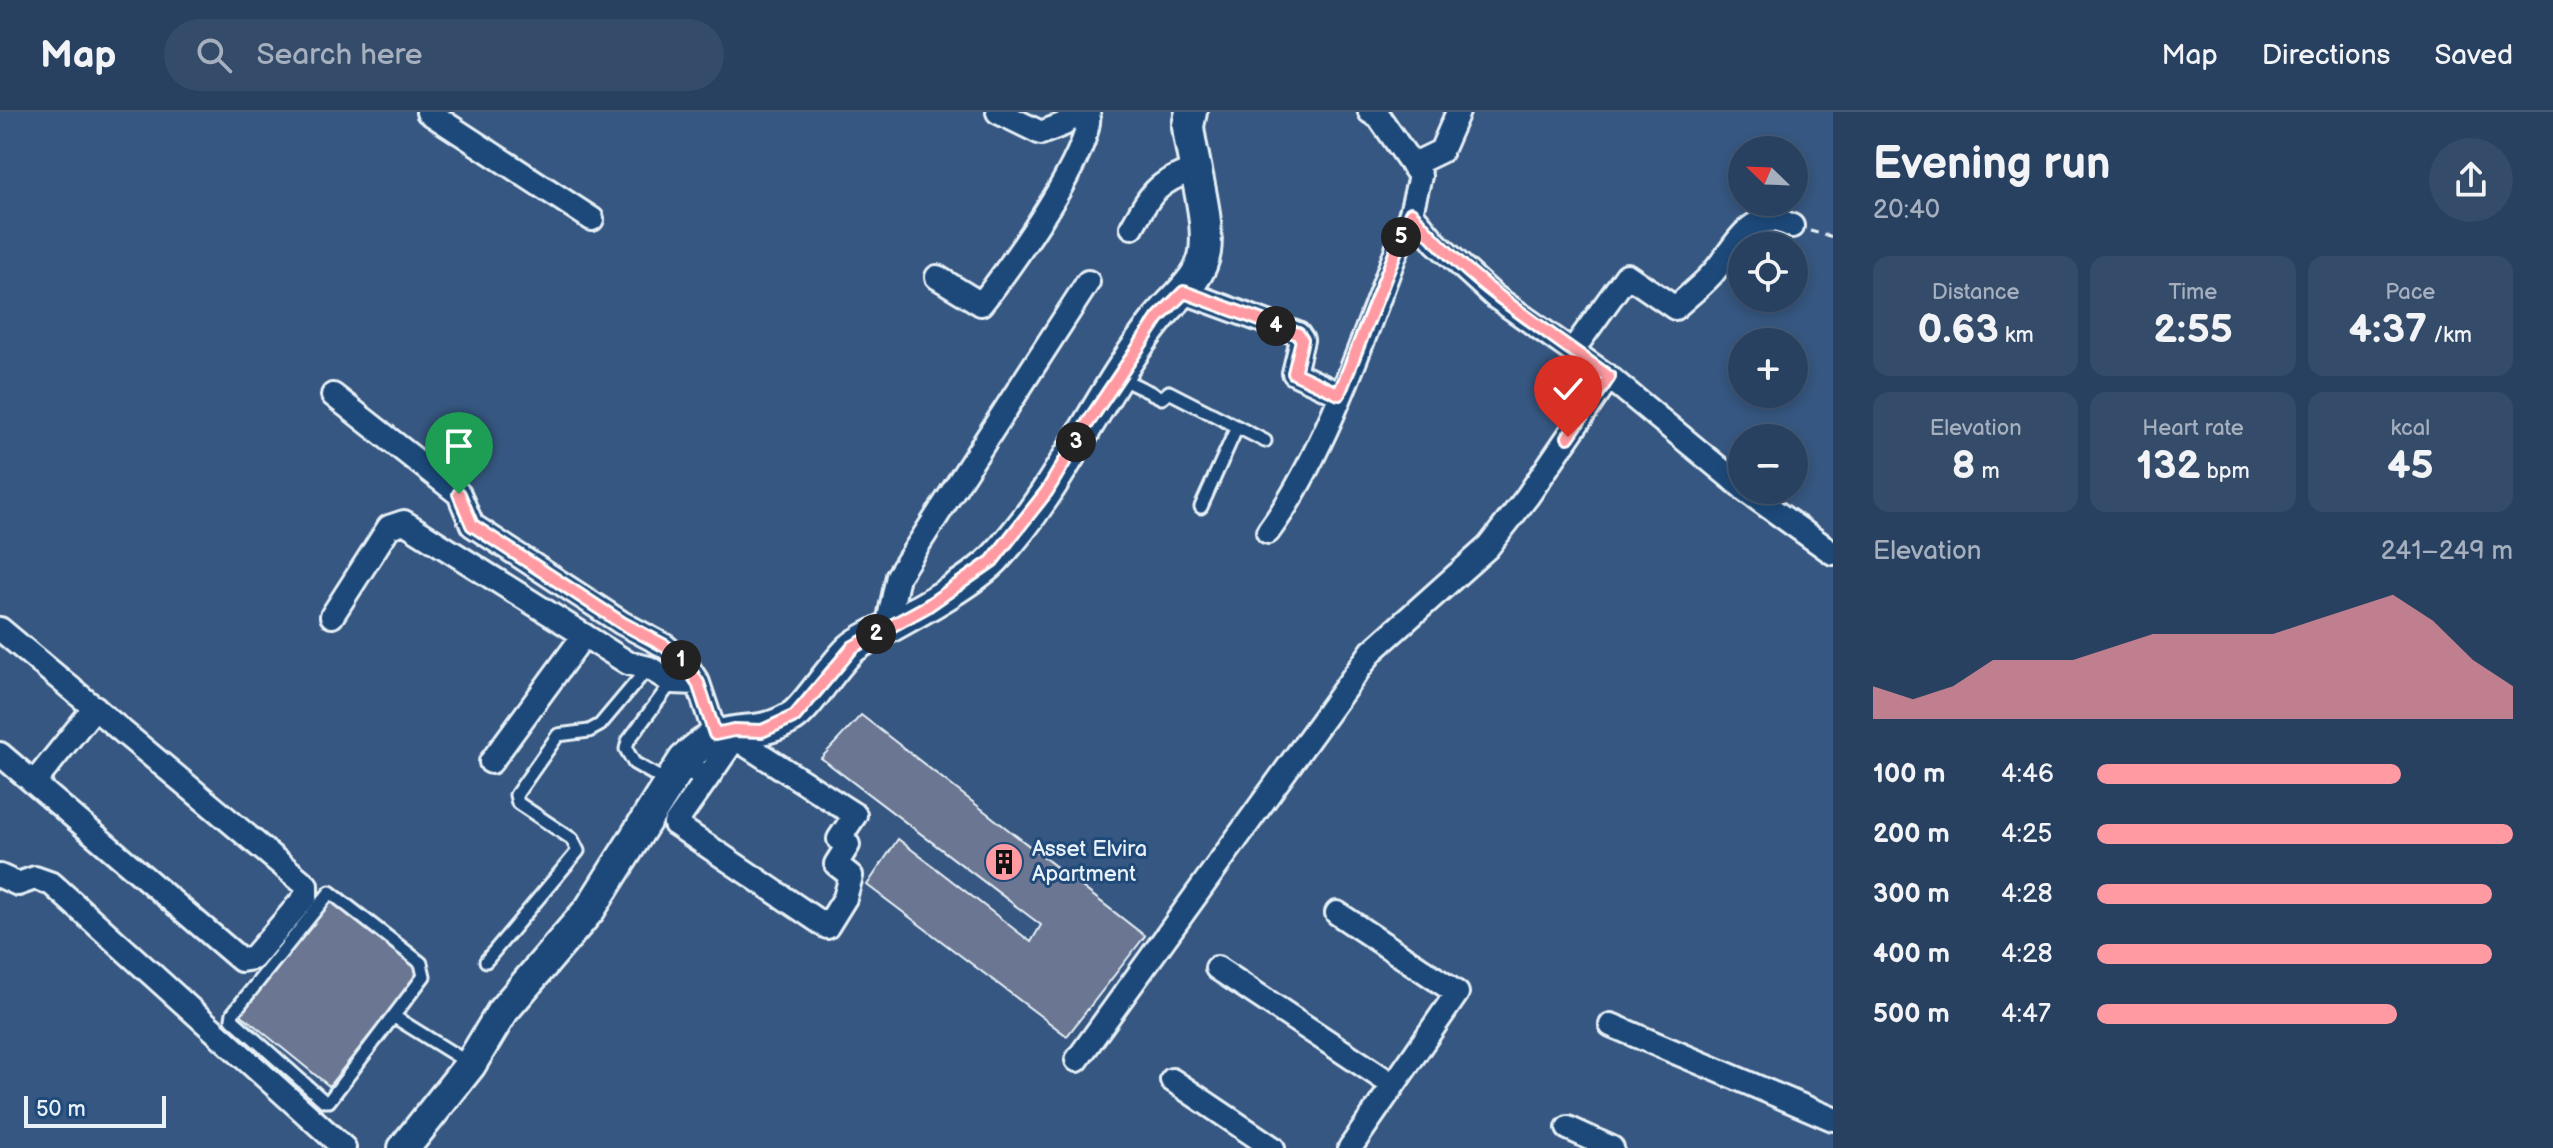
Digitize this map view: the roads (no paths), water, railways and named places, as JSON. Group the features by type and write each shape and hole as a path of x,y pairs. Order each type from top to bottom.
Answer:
{"street":[{"path":"428,112 592,219"},
{"path":"998,112 1041,133 1064,124 1076,112"},
{"path":"937,277 981,304 1071,171 1091,123 1088,112"},
{"path":"404,1148 470,1065 502,1012 590,909 715,734 734,730 762,731 795,716 853,647 926,607 992,561 1047,491 1158,318 1184,292 1205,253 1188,126 1191,112"},
{"path":"1268,532 1289,504 1339,394 1411,213 1420,176 1392,122 1370,112"},
{"path":"1412,165 1441,151 1458,112"},
{"path":"1132,227 1157,188 1167,179 1193,170"},
{"path":"1411,213 1436,243 1494,296 1609,377 1728,476"},
{"path":"1573,350 1627,275 1675,308 1712,275 1749,228 1765,218 1778,218 1792,226"},
{"path":"887,628 898,576 1088,282"},
{"path":"1184,292 1298,334 1302,340 1294,373 1339,394"},
{"path":"1077,1060 1372,651 1488,547 1527,497 1609,377"},
{"path":"333,395 459,494 472,525 622,623 665,646 685,663 698,683 715,734"},
{"path":"1765,504 1833,553"},
{"path":"332,616 389,527 404,522 628,663 649,668 672,682 698,683"},
{"path":"0,629 306,885 306,896 253,958 241,960 0,754"},
{"path":"491,762 584,635"},
{"path":"34,783 95,707"},
{"path":"735,738 855,815 839,839 848,845 836,864 851,876 845,898 827,927 675,824 687,774 735,738"},
{"path":"0,876 18,884 35,878 52,884 344,1148"},
{"path":"1337,913 1457,993 1350,1148"},
{"path":"1217,968 1393,1085"},
{"path":"1611,1025 1833,1119"},
{"path":"1172,1080 1273,1148"},
{"path":"1568,1128 1612,1148"}],"lane":[{"path":"1119,378 1162,398 1169,392 1265,441"},
{"path":"1201,507 1237,427"},
{"path":"486,961 578,851 572,839 518,803 516,795 558,735 589,731 600,725 649,668"},
{"path":"672,682 628,741 626,749 634,763 687,774"},
{"path":"330,892 425,969 424,976 396,1018 329,1101 324,1101 232,1019 233,1013 330,892"},
{"path":"396,1018 470,1065"}],"place":[{"name":"Asset Elvira Apartment","path":"1004,862"}]}
